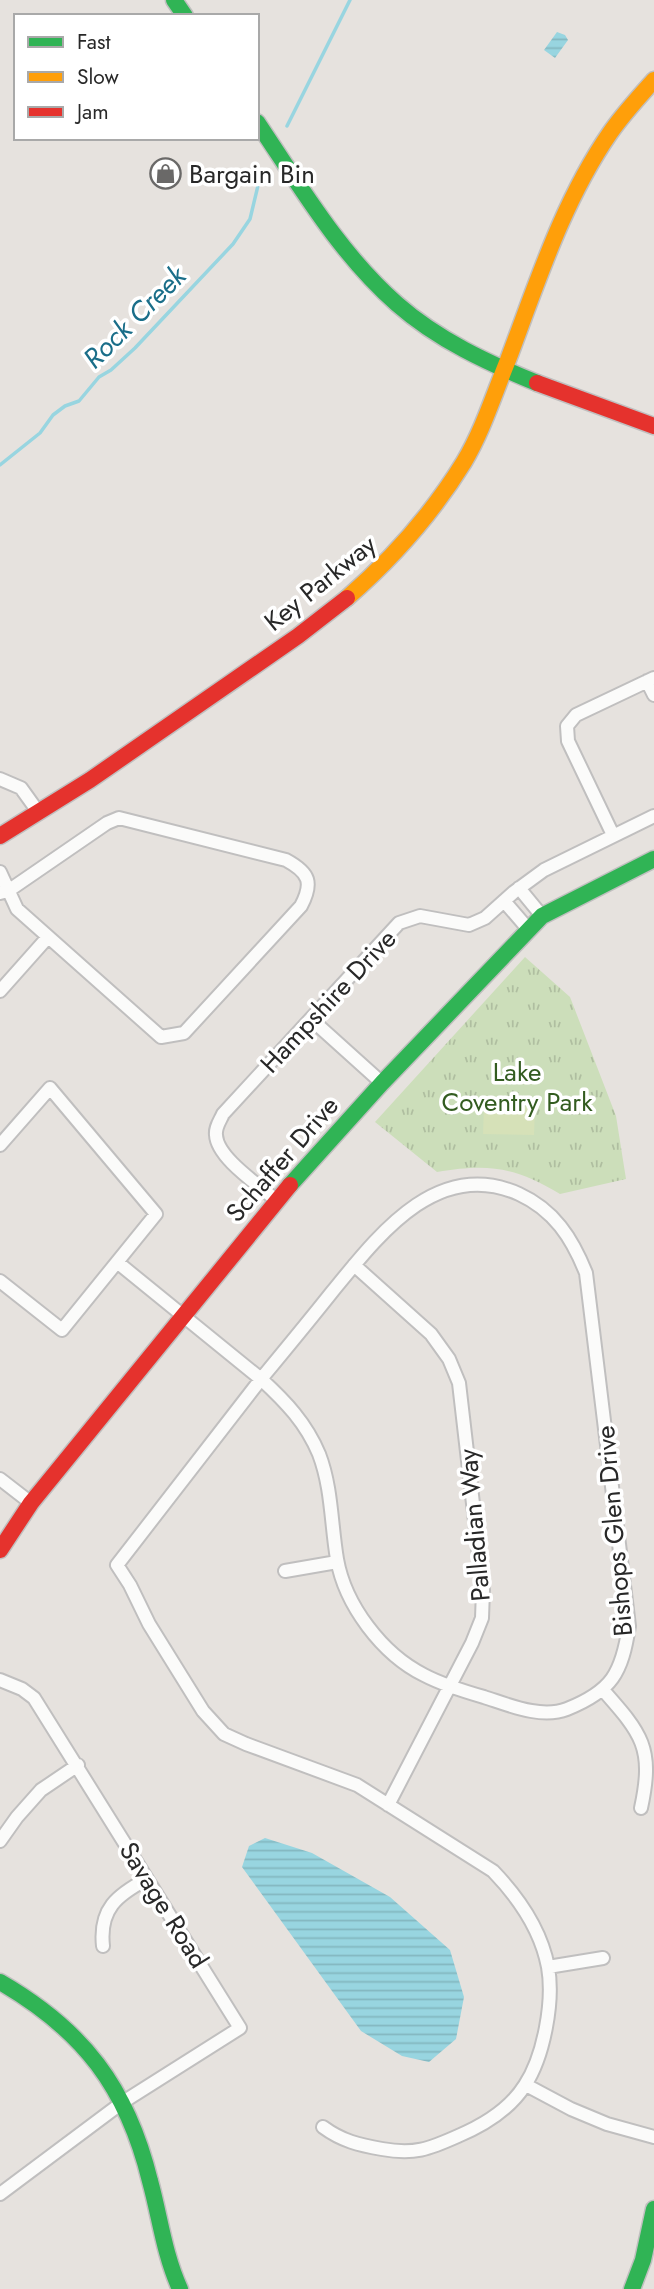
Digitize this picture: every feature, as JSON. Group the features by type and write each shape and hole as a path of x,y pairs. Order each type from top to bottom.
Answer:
{"street":[{"name":"Key Parkway","path":"0,836 39,813 308,630 381,570 413,534 465,460 583,179 605,140 654,80"},
{"path":"259,125 345,250 371,280 430,329 504,371 654,426"},
{"path":"613,835 568,741 567,726 576,715 650,680 654,695"},
{"path":"0,779 21,788 39,813"},
{"name":"Hampshire Drive","path":"275,1200 224,1156 216,1135 218,1124 223,1114 400,923 419,916 469,925 485,918 544,870 654,816"},
{"path":"0,872 4,892 17,909 160,1037 184,1032 301,906 309,891 307,877 286,860 119,818 107,823 4,892"},
{"name":"Schaffer Drive","path":"0,1550 32,1503 275,1200 382,1083 542,916 654,859"},
{"path":"519,888 542,916"},
{"path":"504,901 529,930"},
{"path":"0,991 48,937"},
{"path":"311,1019 382,1083"},
{"path":"0,1145 50,1088 156,1214 62,1331 0,1280"},
{"name":"Bishops Glen Drive","path":"117,1262 261,1379 291,1407 307,1431 328,1482 337,1562 352,1601 371,1630 395,1654 421,1674 449,1687 526,1710 559,1712 586,1701 603,1690 614,1676 625,1653 629,1626 586,1273 575,1246 561,1224 543,1208 504,1187 471,1185 438,1193 418,1202 398,1217 354,1265 261,1379"},
{"name":"Palladian Way","path":"354,1265 431,1334 449,1359 459,1383 483,1590 482,1618 472,1643 388,1805"},
{"path":"261,1379 117,1565 149,1624 203,1711 225,1734 357,1785 493,1871 523,1908 536,1930 548,1967 549,2011 542,2045 526,2085 504,2109 475,2129 426,2150 394,2151 354,2144 323,2127"},
{"path":"0,1479 32,1503"},
{"path":"285,1571 337,1562"},
{"name":"Savage Road","path":"0,1680 22,1689 34,1698 240,2028 123,2102"},
{"path":"603,1690 626,1715 647,1754 648,1779 641,1808"},
{"path":"0,1841 41,1790 78,1765"},
{"path":"103,1945 105,1917 113,1901 147,1879"},
{"path":"548,1967 603,1958"},
{"path":"0,1982 42,2007 82,2042 99,2061 123,2102 146,2165 170,2271 180,2289"},
{"path":"526,2085 571,2109 607,2124 654,2137"},
{"path":"0,2194 123,2102"},
{"path":"632,2289 643,2260 654,2209"}],"green space":[{"name":"Lake Coventry Park","path":"525,957 570,997 616,1116 626,1179 560,1194 529,1178 501,1170 472,1168 437,1172 375,1122"},
{"path":"484,1106 535,1107 534,1135 483,1134"}],"water":[{"path":"557,32 565,35 568,40 555,58 544,50"},
{"path":"265,1838 312,1853 390,1897 450,1950 464,1997 456,2039 429,2062 402,2056 361,2031 242,1867 249,1846"}],"waterway":[{"name":"Rock Creek","path":"287,126 350,0"},
{"name":"Rock Creek","path":"0,465 40,433 53,415 65,406 79,401 99,377 135,348 233,244 250,219 261,173"}],"traffic: fast":[{"path":"174,0 184,14"},
{"path":"259,125 339,241 397,304 429,329 464,350 537,383"},
{"path":"290,1185 382,1083 542,916 654,859"},
{"path":"0,1982 29,2000 78,2041 98,2064 114,2089 129,2117 140,2147 166,2249 180,2289"},
{"path":"632,2289 643,2260 654,2209"}],"traffic: slow":[{"path":"347,598 411,534 439,500 464,462 483,425 552,243 578,186 615,126 654,80"}],"traffic: jam":[{"path":"537,383 654,426"},
{"path":"0,836 90,780 298,636 347,598"},
{"path":"0,1550 31,1503 290,1185"}],"place":[{"name":"Bargain Bin","path":"166,174"}]}
